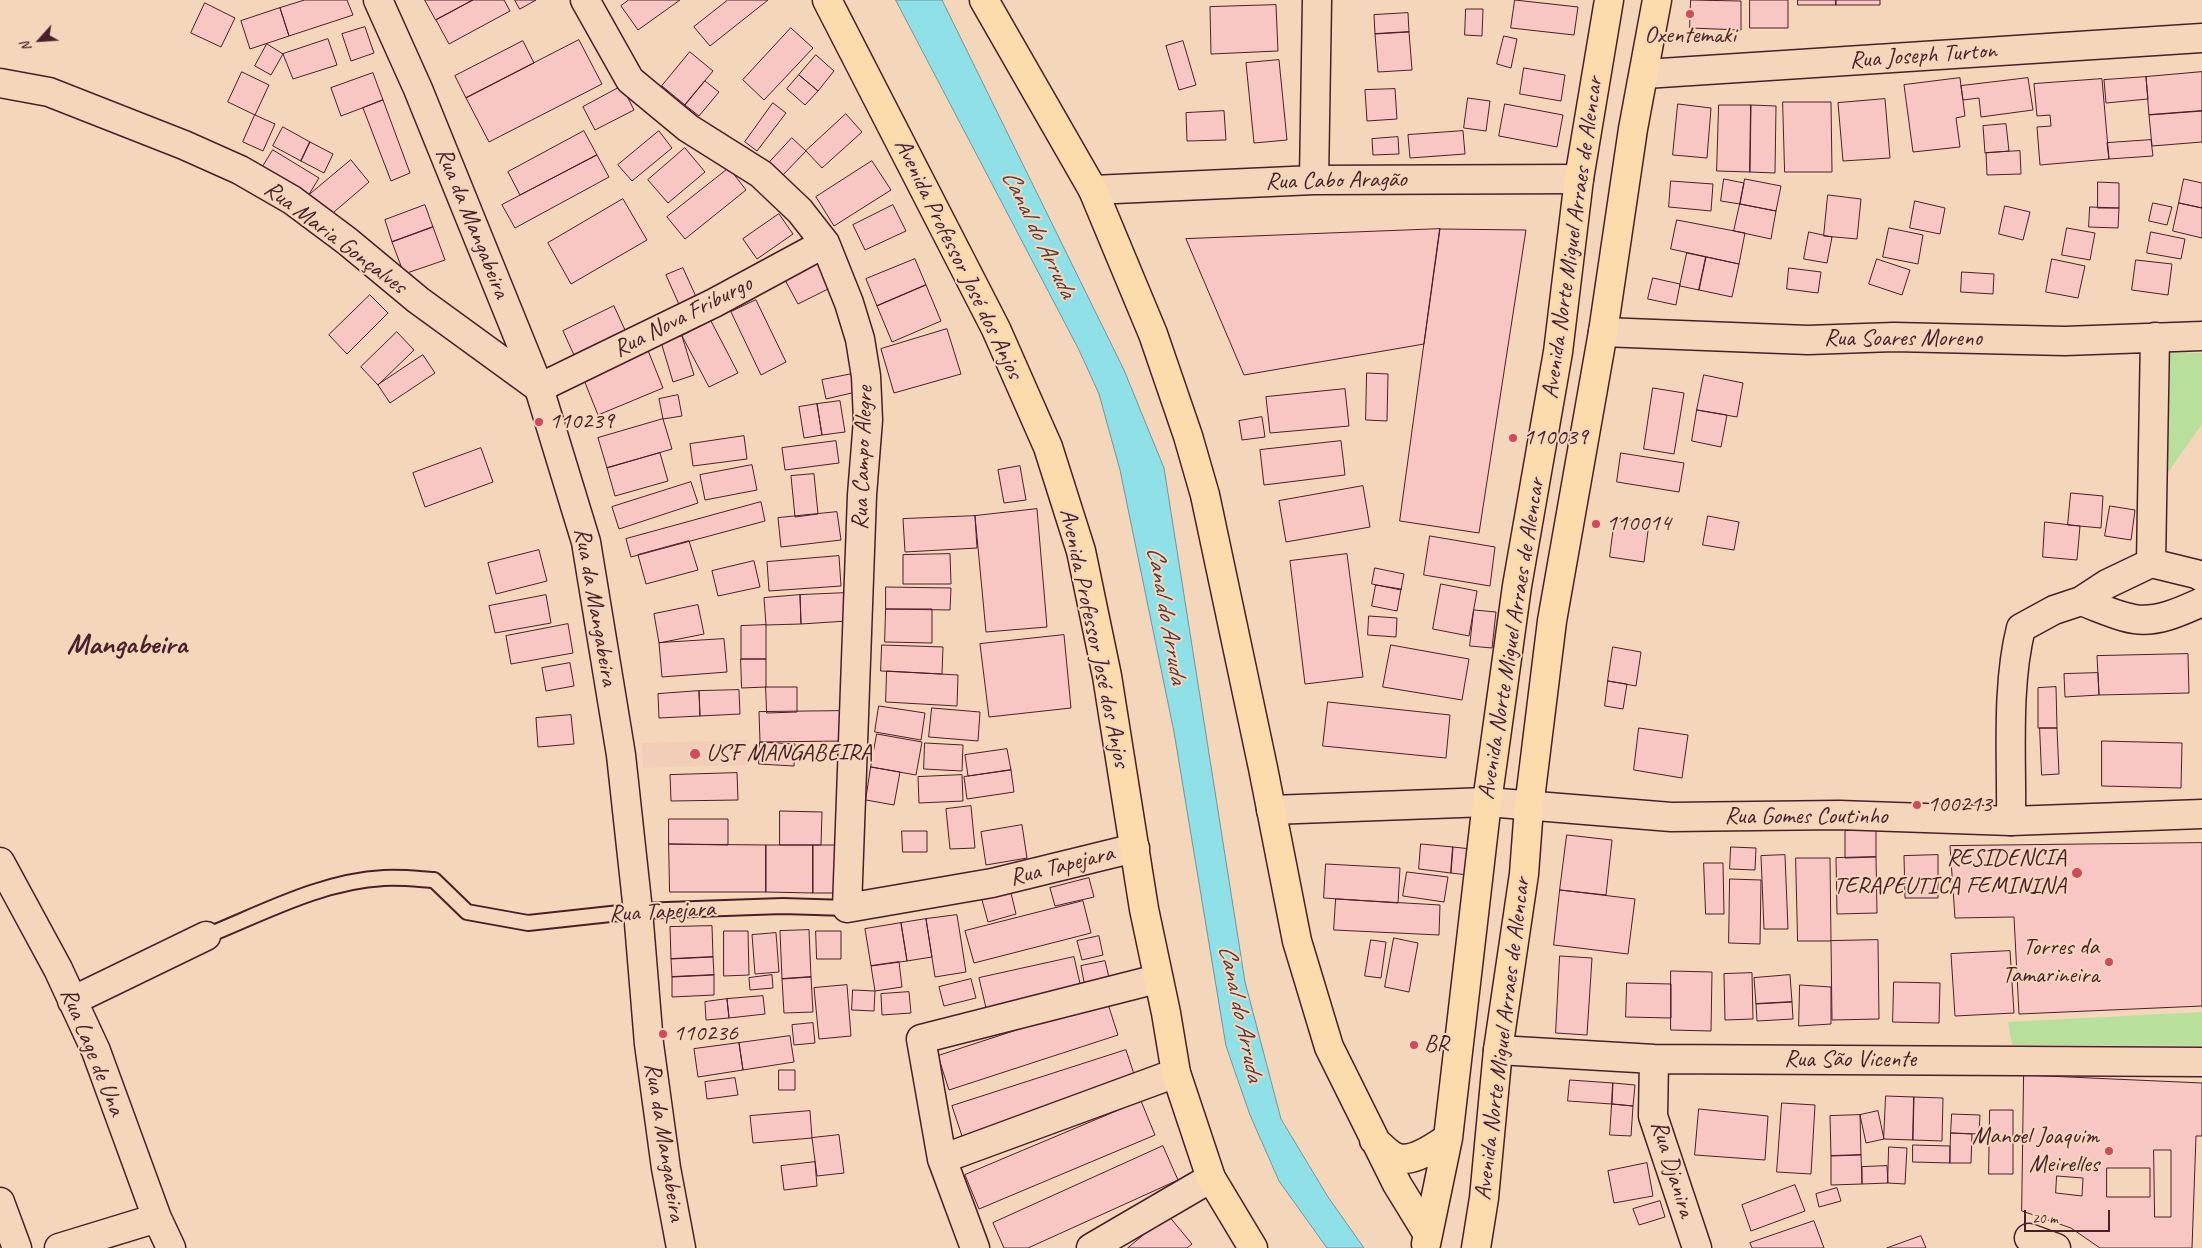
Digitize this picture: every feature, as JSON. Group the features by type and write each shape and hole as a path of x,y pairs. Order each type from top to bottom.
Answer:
{"main road":[{"name":"Avenida Professor José dos Anjos","path":"827,0 992,320 1048,447 1081,551 1108,676 1144,909 1166,1013 1176,1073 1212,1178 1253,1248"},
{"path":"984,0 1093,190 1153,334 1188,436 1204,495 1297,941 1330,1047 1374,1140 1425,1240"},
{"name":"Avenida Norte Miguel Arraes de Alencar","path":"1425,1240 1441,1178 1448,1138 1487,802 1517,586 1558,352 1579,179 1609,0"},
{"name":"Avenida Norte Miguel Arraes de Alencar","path":"1476,1248 1484,1198 1498,1050 1524,874 1529,807 1552,621 1604,332 1633,129 1645,74 1657,0"},
{"path":"1374,1140 1394,1156 1407,1158 1429,1150 1448,1138"}],"street":[{"name":"Rua da Mangabeira","path":"378,0 421,98 539,388 586,542 621,755 638,911 649,1044 666,1168 681,1248"},
{"name":"Rua Campo Alegre","path":"584,0 630,80 688,128 761,174 800,211 825,243 849,303 860,340 866,376 868,420 862,495 847,908"},
{"path":"1314,180 1317,0"},
{"name":"Rua Joseph Turton","path":"1645,74 2202,38"},
{"name":"Rua Maria Gonçalves","path":"0,83 49,92 184,145 240,170 292,200 347,241 418,300 539,388"},
{"name":"Rua Cabo Aragão","path":"1093,190 1314,180 1579,179"},
{"name":"Rua Nova Friburgo","path":"539,388 714,303 825,243"},
{"name":"Rua Soares Moreno","path":"1604,332 1808,340 1894,337 2065,341 2202,336"},
{"path":"2151,562 2155,337"},
{"path":"2011,821 2013,670 2021,628 2054,610 2081,601 2107,584 2151,562 2202,577"},
{"path":"2081,601 2135,619 2162,617 2202,602"},
{"name":"Rua Gomes Coutinho","path":"1271,810 1487,802 1529,807 1672,817 1839,815 2011,821 2202,814"},
{"name":"Rua Tapejara","path":"847,908 992,883 1135,848"},
{"name":"Rua Lage de Una","path":"0,862 58,969 96,1051 157,1218 171,1248"},
{"path":"72,1001 206,936"},
{"path":"976,1248 942,1159 921,1038 1158,979"},
{"name":"Rua São Vicente","path":"1498,1050 1654,1059 2202,1062"},
{"name":"Rua Djanira","path":"1654,1059 1653,1116 1697,1248"},
{"path":"942,1159 1176,1073"},
{"path":"1092,1248 1212,1178"},
{"path":"0,1202 17,1248"},
{"path":"59,1248 157,1218"},
{"path":"2029,1238 2056,1248"}],"lane":[{"name":"Rua Tapejara","path":"206,936 298,898 352,883 384,878 434,880 467,912 528,923 638,911 784,906 847,908"}],"shaded area":[{"name":"USF MANGABEIRA","path":"747,740 748,765 643,768 642,743"}],"green space":[{"path":"2166,352 2202,353 2202,424 2157,488"},
{"path":"2202,1012 2202,1046 2012,1045 2008,1022"}],"water":[{"name":"Canal do Arruda","path":"896,0 942,0 1124,370 1164,468 1245,982 1281,1119 1328,1197 1364,1248 1327,1248 1279,1181 1250,1115 1226,1046 1174,732 1120,470 1099,394 1079,350"}],"building":[{"path":"305,0 347,0 353,15 289,36 280,8"},
{"path":"425,0 473,0 436,20"},
{"path":"473,0 504,0 510,11 449,44 436,20"},
{"path":"515,0 536,0 520,9"},
{"path":"629,0 680,0 638,30 621,6"},
{"path":"728,0 768,0 710,46 694,27"},
{"path":"1515,0 1578,7 1574,35 1511,28"},
{"path":"1691,0 1741,1 1741,30 1690,28"},
{"path":"1750,0 1788,0 1788,28 1750,28"},
{"path":"1798,0 1836,0 1836,5 1798,5"},
{"path":"1836,0 1880,0 1880,5 1836,5"},
{"path":"205,3 235,18 221,47 191,33"},
{"path":"1276,5 1278,51 1211,54 1210,7"},
{"path":"280,8 289,36 250,49 241,21"},
{"path":"1466,9 1483,9 1482,36 1465,35"},
{"path":"1408,13 1409,32 1375,34 1374,15"},
{"path":"365,27 374,53 351,61 342,34"},
{"path":"791,28 813,48 764,100 743,80"},
{"path":"1409,32 1412,70 1378,72 1375,34"},
{"path":"1504,36 1517,39 1511,68 1497,64"},
{"path":"328,39 337,65 293,79 283,54"},
{"path":"579,40 602,84 489,142 466,98"},
{"path":"523,41 534,63 466,98 455,76"},
{"path":"1183,41 1196,85 1179,90 1166,46"},
{"path":"267,44 283,54 271,75 255,66"},
{"path":"690,52 713,71 685,105 662,86"},
{"path":"816,55 834,71 818,91 799,75"},
{"path":"1279,60 1287,140 1254,143 1246,63"},
{"path":"1524,68 1565,75 1561,101 1520,94"},
{"path":"242,72 269,85 255,115 228,102"},
{"path":"2202,72 2202,111 2149,115 2146,77"},
{"path":"373,73 383,100 341,116 331,88"},
{"path":"799,75 818,91 805,105 787,89"},
{"path":"2146,77 2148,99 2106,103 2104,80"},
{"path":"1960,78 1965,116 1956,118 1960,147 1913,152 1904,85"},
{"path":"2028,78 2033,110 1981,117 1979,98 1963,100 1961,86"},
{"path":"2102,79 2109,159 2040,165 2037,127 2051,126 2050,115 2037,116 2034,84"},
{"path":"705,81 719,92 699,116 685,105"},
{"path":"622,86 634,110 595,130 583,107"},
{"path":"1395,89 1397,119 1367,121 1365,90"},
{"path":"1468,98 1490,101 1486,131 1464,128"},
{"path":"1885,99 1890,158 1843,161 1838,103"},
{"path":"383,100 410,173 391,181 363,108"},
{"path":"1783,102 1831,102 1832,172 1785,172"},
{"path":"773,103 786,113 757,151 745,142"},
{"path":"1505,104 1563,115 1557,147 1499,136"},
{"path":"1678,104 1711,108 1707,158 1673,155"},
{"path":"1719,105 1751,105 1750,172 1717,171"},
{"path":"1751,105 1776,106 1775,173 1750,172"},
{"path":"1224,111 1226,140 1187,141 1186,113"},
{"path":"2202,111 2202,142 2152,146 2149,115"},
{"path":"846,114 862,132 822,168 806,151"},
{"path":"255,115 275,124 263,151 243,142"},
{"path":"2006,124 2009,151 1985,153 1983,126"},
{"path":"283,127 310,142 301,161 273,146"},
{"path":"584,131 597,155 520,195 508,172"},
{"path":"659,131 672,148 632,181 618,165"},
{"path":"1463,131 1465,154 1410,158 1408,135"},
{"path":"1398,137 1399,154 1373,155 1372,139"},
{"path":"792,138 806,151 782,176 768,164"},
{"path":"2151,140 2153,156 2109,159 2107,143"},
{"path":"310,142 333,154 324,173 301,161"},
{"path":"685,148 705,172 668,203 648,180"},
{"path":"273,150 319,178 308,196 262,168"},
{"path":"2020,151 2021,174 1987,175 1986,153"},
{"path":"597,155 609,177 515,228 502,205"},
{"path":"351,160 369,182 327,218 308,196"},
{"path":"872,161 891,190 834,226 816,197"},
{"path":"729,168 746,190 685,239 667,217"},
{"path":"1724,179 1744,183 1740,204 1721,201"},
{"path":"1745,179 1781,186 1776,211 1740,204"},
{"path":"2184,179 2202,183 2202,208 2179,203"},
{"path":"1671,181 1713,184 1711,211 1669,207"},
{"path":"2098,182 2119,183 2119,208 2098,208"},
{"path":"1828,195 1861,199 1857,239 1824,236"},
{"path":"623,199 647,240 571,284 548,243"},
{"path":"1915,201 1945,208 1940,234 1910,228"},
{"path":"2153,203 2172,207 2167,225 2149,221"},
{"path":"2179,203 2202,208 2202,238 2173,231"},
{"path":"1740,204 1776,211 1771,239 1734,231"},
{"path":"425,205 433,227 392,242 385,220"},
{"path":"893,205 906,231 865,250 853,225"},
{"path":"2005,206 2030,212 2023,240 1999,234"},
{"path":"2090,207 2119,208 2118,228 2089,227"},
{"path":"779,214 793,234 757,259 743,239"},
{"path":"1677,220 1745,233 1739,264 1671,249"},
{"path":"433,227 445,260 404,274 392,242"},
{"path":"1889,228 1923,235 1918,264 1883,257"},
{"path":"2067,228 2095,233 2090,260 2062,255"},
{"path":"1440,229 1424,344 1244,375 1186,239"},
{"path":"1440,229 1526,230 1479,533 1400,521"},
{"path":"1809,232 1832,237 1827,263 1804,259"},
{"path":"2151,232 2185,239 2181,259 2147,253"},
{"path":"1687,253 1706,257 1699,290 1680,286"},
{"path":"1706,257 1739,264 1732,297 1699,290"},
{"path":"915,259 926,285 877,306 866,279"},
{"path":"1877,259 1910,270 1902,295 1869,284"},
{"path":"2052,259 2085,266 2078,298 2046,292"},
{"path":"2136,260 2172,264 2168,295 2132,290"},
{"path":"821,261 834,286 798,304 785,280"},
{"path":"683,268 698,301 681,309 666,275"},
{"path":"1789,268 1821,272 1818,293 1787,289"},
{"path":"1962,272 1994,274 1993,294 1961,292"},
{"path":"1653,278 1680,284 1676,305 1648,299"},
{"path":"926,285 941,321 892,342 877,306"},
{"path":"370,295 388,313 347,354 329,335"},
{"path":"756,300 786,362 761,375 731,312"},
{"path":"614,306 625,330 574,355 563,331"},
{"path":"711,321 738,373 709,387 682,336"},
{"path":"947,329 961,374 894,393 881,349"},
{"path":"397,332 414,350 378,385 361,367"},
{"path":"682,336 694,375 673,382 661,342"},
{"path":"647,348 663,388 598,415 582,375"},
{"path":"423,355 435,373 390,403 378,385"},
{"path":"1367,373 1388,374 1387,421 1366,420"},
{"path":"852,374 856,392 826,399 822,380"},
{"path":"1704,375 1743,383 1737,417 1697,410"},
{"path":"1653,388 1684,393 1674,454 1644,449"},
{"path":"1345,389 1349,426 1270,433 1266,397"},
{"path":"678,395 682,416 663,419 659,399"},
{"path":"840,401 845,432 822,435 817,404"},
{"path":"817,404 822,435 804,438 799,407"},
{"path":"1697,410 1727,415 1721,447 1692,441"},
{"path":"1262,417 1265,437 1242,440 1239,421"},
{"path":"663,419 672,449 607,468 598,438"},
{"path":"744,436 747,459 693,466 690,444"},
{"path":"836,441 839,463 785,470 782,448"},
{"path":"1341,441 1345,475 1264,485 1260,450"},
{"path":"481,448 493,482 425,507 413,473"},
{"path":"660,453 668,481 615,496 607,468"},
{"path":"1621,453 1684,463 1679,492 1617,482"},
{"path":"752,465 757,490 705,500 700,475"},
{"path":"1020,466 1026,500 1004,503 998,470"},
{"path":"814,474 818,514 795,517 791,476"},
{"path":"691,482 698,503 619,529 612,507"},
{"path":"1363,486 1370,527 1286,542 1279,501"},
{"path":"2071,493 2103,496 2101,528 2068,525"},
{"path":"761,502 765,521 631,557 626,539"},
{"path":"2110,506 2135,510 2131,540 2105,536"},
{"path":"1037,509 1047,627 986,632 975,516"},
{"path":"837,512 841,540 781,547 778,518"},
{"path":"975,516 977,548 905,552 903,519"},
{"path":"1708,516 1739,522 1734,550 1703,545"},
{"path":"1615,518 1649,523 1644,562 1610,557"},
{"path":"2045,522 2080,526 2077,560 2043,557"},
{"path":"1430,536 1495,547 1490,586 1424,575"},
{"path":"689,541 698,570 646,584 638,555"},
{"path":"539,550 547,581 496,594 488,563"},
{"path":"950,554 951,584 903,584 903,555"},
{"path":"1347,554 1363,677 1305,684 1290,561"},
{"path":"839,556 841,586 769,591 767,562"},
{"path":"754,561 760,587 718,596 712,571"},
{"path":"1375,568 1404,574 1401,590 1372,584"},
{"path":"1441,584 1477,591 1469,636 1433,629"},
{"path":"1376,585 1401,589 1397,611 1372,606"},
{"path":"886,587 951,588 950,610 886,609"},
{"path":"846,593 847,621 801,624 800,595"},
{"path":"546,595 551,623 495,633 489,606"},
{"path":"800,595 801,624 766,625 764,598"},
{"path":"698,605 704,634 659,643 654,614"},
{"path":"886,609 932,609 932,643 885,642"},
{"path":"1474,610 1496,612 1492,648 1470,646"},
{"path":"1369,616 1397,618 1396,637 1368,635"},
{"path":"568,624 573,653 511,664 506,636"},
{"path":"766,625 766,659 741,659 741,626"},
{"path":"1064,635 1071,708 989,717 980,644"},
{"path":"724,639 727,672 662,677 659,643"},
{"path":"882,645 943,647 942,674 881,671"},
{"path":"1391,645 1469,659 1462,700 1383,687"},
{"path":"1613,647 1641,652 1636,686 1608,681"},
{"path":"2188,654 2189,693 2099,695 2097,656"},
{"path":"741,659 766,659 766,687 742,688"},
{"path":"570,663 574,686 546,691 542,668"},
{"path":"887,671 958,675 957,706 886,702"},
{"path":"2098,673 2099,695 2065,697 2064,674"},
{"path":"1608,681 1627,684 1623,709 1605,706"},
{"path":"766,687 797,687 797,712 767,713"},
{"path":"2056,687 2057,728 2038,728 2038,688"},
{"path":"739,690 740,714 700,716 699,691"},
{"path":"699,691 700,716 659,718 658,694"},
{"path":"1328,702 1450,715 1446,758 1323,746"},
{"path":"879,706 925,713 921,740 875,732"},
{"path":"932,708 980,712 978,741 929,737"},
{"path":"842,711 843,741 760,742 759,712"},
{"path":"571,715 574,744 538,747 536,718"},
{"path":"1639,728 1688,735 1682,778 1634,770"},
{"path":"2040,728 2057,728 2059,774 2042,775"},
{"path":"877,734 922,742 916,775 871,767"},
{"path":"2102,741 2182,743 2181,788 2102,786"},
{"path":"760,742 795,744 794,766 759,764"},
{"path":"925,743 963,745 962,771 924,769"},
{"path":"1007,749 1011,770 968,776 965,755"},
{"path":"871,767 900,772 894,805 866,800"},
{"path":"1011,770 1014,792 967,799 964,777"},
{"path":"737,773 738,800 671,801 670,775"},
{"path":"962,775 963,801 919,803 918,777"},
{"path":"971,806 975,848 950,849 946,809"},
{"path":"780,811 822,812 821,845 780,845"},
{"path":"669,819 728,819 728,845 669,844"},
{"path":"1022,825 1027,858 986,865 981,832"},
{"path":"1876,830 1876,857 1845,858 1845,831"},
{"path":"902,831 927,831 927,852 903,852"},
{"path":"1567,835 1612,840 1606,895 1560,890"},
{"name":"Torres da Tamarineira","path":"2202,843 2202,1006 2019,1014 2014,917 1955,918 1950,846"},
{"path":"669,844 766,845 766,892 670,892"},
{"path":"1421,844 1453,847 1451,873 1419,869"},
{"path":"766,845 813,845 813,893 766,892"},
{"path":"813,845 840,845 840,893 813,893"},
{"path":"1453,847 1471,849 1468,875 1451,873"},
{"path":"1731,847 1756,848 1755,870 1730,869"},
{"path":"1785,855 1788,929 1764,929 1761,856"},
{"path":"1938,855 1938,898 1905,898 1904,856"},
{"path":"1876,857 1877,913 1837,914 1836,858"},
{"path":"1796,858 1830,858 1831,941 1798,941"},
{"path":"1704,863 1723,863 1724,914 1706,914"},
{"path":"1326,864 1400,868 1398,903 1324,898"},
{"path":"1407,872 1448,877 1444,902 1403,896"},
{"path":"1089,878 1094,897 1055,906 1050,888"},
{"path":"1730,879 1761,880 1760,944 1729,943"},
{"path":"1560,890 1635,899 1628,954 1554,945"},
{"path":"1011,893 1016,914 988,922 982,900"},
{"path":"1336,899 1440,905 1439,935 1334,930"},
{"path":"1083,901 1091,933 974,963 965,931"},
{"path":"957,915 966,972 935,977 926,919"},
{"path":"926,919 932,957 907,961 901,923"},
{"path":"901,923 907,961 871,966 865,929"},
{"path":"712,926 713,957 671,959 670,927"},
{"path":"809,930 811,977 782,979 780,931"},
{"path":"724,931 748,931 749,975 724,976"},
{"path":"816,931 841,931 841,959 817,959"},
{"path":"776,933 779,972 755,974 752,935"},
{"path":"1099,936 1103,955 1082,960 1077,941"},
{"path":"1394,938 1418,943 1409,992 1385,987"},
{"path":"1371,940 1386,942 1381,978 1365,976"},
{"path":"1878,940 1879,1019 1832,1020 1831,941"},
{"path":"2010,951 2014,1013 1955,1016 1951,954"},
{"path":"1560,956 1592,958 1587,1035 1556,1033"},
{"path":"713,957 714,975 672,977 671,959"},
{"path":"1074,957 1081,988 986,1008 979,978"},
{"path":"1105,961 1110,981 1085,987 1081,966"},
{"path":"899,962 902,987 875,991 871,966"},
{"path":"1671,971 1712,972 1711,1031 1671,1030"},
{"path":"1752,973 1753,1019 1725,1020 1724,974"},
{"path":"714,975 714,995 672,997 672,977"},
{"path":"772,975 773,988 750,990 749,978"},
{"path":"1790,975 1792,1002 1756,1004 1754,978"},
{"path":"811,977 813,1012 784,1013 782,979"},
{"path":"971,979 976,998 944,1006 939,987"},
{"path":"1894,982 1940,983 1939,1023 1893,1022"},
{"path":"1627,983 1671,984 1671,1018 1626,1017"},
{"path":"847,985 851,1036 819,1039 814,988"},
{"path":"1800,985 1831,987 1831,1024 1799,1026"},
{"path":"853,990 875,991 874,1011 852,1010"},
{"path":"909,992 911,1013 882,1015 881,994"},
{"path":"763,996 765,1014 729,1018 727,999"},
{"path":"727,999 729,1018 706,1020 705,1002"},
{"path":"1107,1001 1118,1035 949,1090 938,1056"},
{"path":"1792,1002 1793,1019 1757,1021 1756,1004"},
{"path":"813,1023 815,1043 794,1045 792,1025"},
{"path":"790,1036 794,1062 743,1070 739,1043"},
{"path":"739,1043 743,1070 698,1077 694,1049"},
{"path":"1126,1050 1136,1080 962,1136 952,1106"},
{"path":"779,1070 795,1070 795,1090 779,1090"},
{"name":"Manoel Joaquim Meirelles","path":"2024,1075 2202,1083 2202,1136 2196,1136 2192,1248 2100,1248 2071,1228 2022,1211"},
{"path":"735,1078 738,1095 707,1099 705,1082"},
{"path":"1570,1080 1613,1083 1612,1104 1568,1101"},
{"path":"1613,1083 1635,1085 1633,1106 1612,1104"},
{"path":"1886,1096 1914,1097 1913,1140 1884,1139"},
{"path":"1914,1097 1943,1098 1942,1141 1913,1140"},
{"path":"1141,1101 1155,1135 979,1209 965,1175"},
{"path":"1782,1103 1815,1105 1811,1174 1777,1172"},
{"path":"1612,1104 1633,1106 1631,1136 1610,1135"},
{"path":"1699,1109 1768,1116 1765,1160 1695,1155"},
{"path":"1990,1110 2013,1110 2013,1174 1989,1174"},
{"path":"810,1111 812,1138 753,1143 750,1116"},
{"path":"1878,1111 1884,1139 1866,1143 1860,1115"},
{"path":"1952,1114 1980,1115 1979,1134 1951,1133"},
{"path":"1860,1115 1861,1155 1831,1156 1830,1116"},
{"path":"1951,1133 1972,1134 1971,1163 1950,1163"},
{"path":"839,1135 844,1173 817,1176 812,1138"},
{"path":"1913,1145 1950,1146 1950,1163 1913,1162"},
{"path":"1163,1146 1178,1180 1028,1248 1004,1248 993,1223"},
{"path":"1889,1147 1907,1148 1905,1184 1888,1183"},
{"path":"2154,1150 2171,1150 2171,1217 2155,1217"},
{"path":"1861,1155 1862,1184 1831,1185 1831,1156"},
{"path":"815,1162 817,1186 784,1190 781,1166"},
{"path":"1647,1163 1653,1196 1614,1203 1608,1171"},
{"path":"1887,1166 1888,1183 1862,1184 1862,1167"},
{"path":"2107,1168 2150,1168 2150,1197 2107,1197"},
{"path":"2057,1176 2083,1178 2082,1196 2056,1193"},
{"path":"1795,1185 1805,1211 1751,1231 1742,1205"},
{"path":"1837,1188 1841,1201 1819,1207 1816,1194"},
{"path":"1660,1201 1665,1217 1639,1225 1633,1209"},
{"path":"1168,1215 1192,1244 1187,1248 1128,1248"},
{"path":"1814,1221 1824,1248 1752,1248 1750,1243"},
{"path":"1921,1236 1926,1248 1887,1248"}],"place":[{"name":"Oxentemaki","path":"1690,14"},
{"name":"110239","path":"539,422"},
{"name":"110039","path":"1513,438"},
{"name":"110014","path":"1596,524"},
{"name":"USF MANGABEIRA","path":"695,754"},
{"name":"100213","path":"1917,805"},
{"name":"RESIDENCIA TERAPEUTICA FEMININA","path":"2077,873"},
{"name":"Torres da Tamarineira","path":"2109,962"},
{"name":"110236","path":"663,1034"},
{"name":"BR","path":"1414,1045"},
{"name":"Manoel Joaquim Meirelles","path":"2109,1151"}],"district":[{"name":"Mangabeira","path":"127,645"}]}
